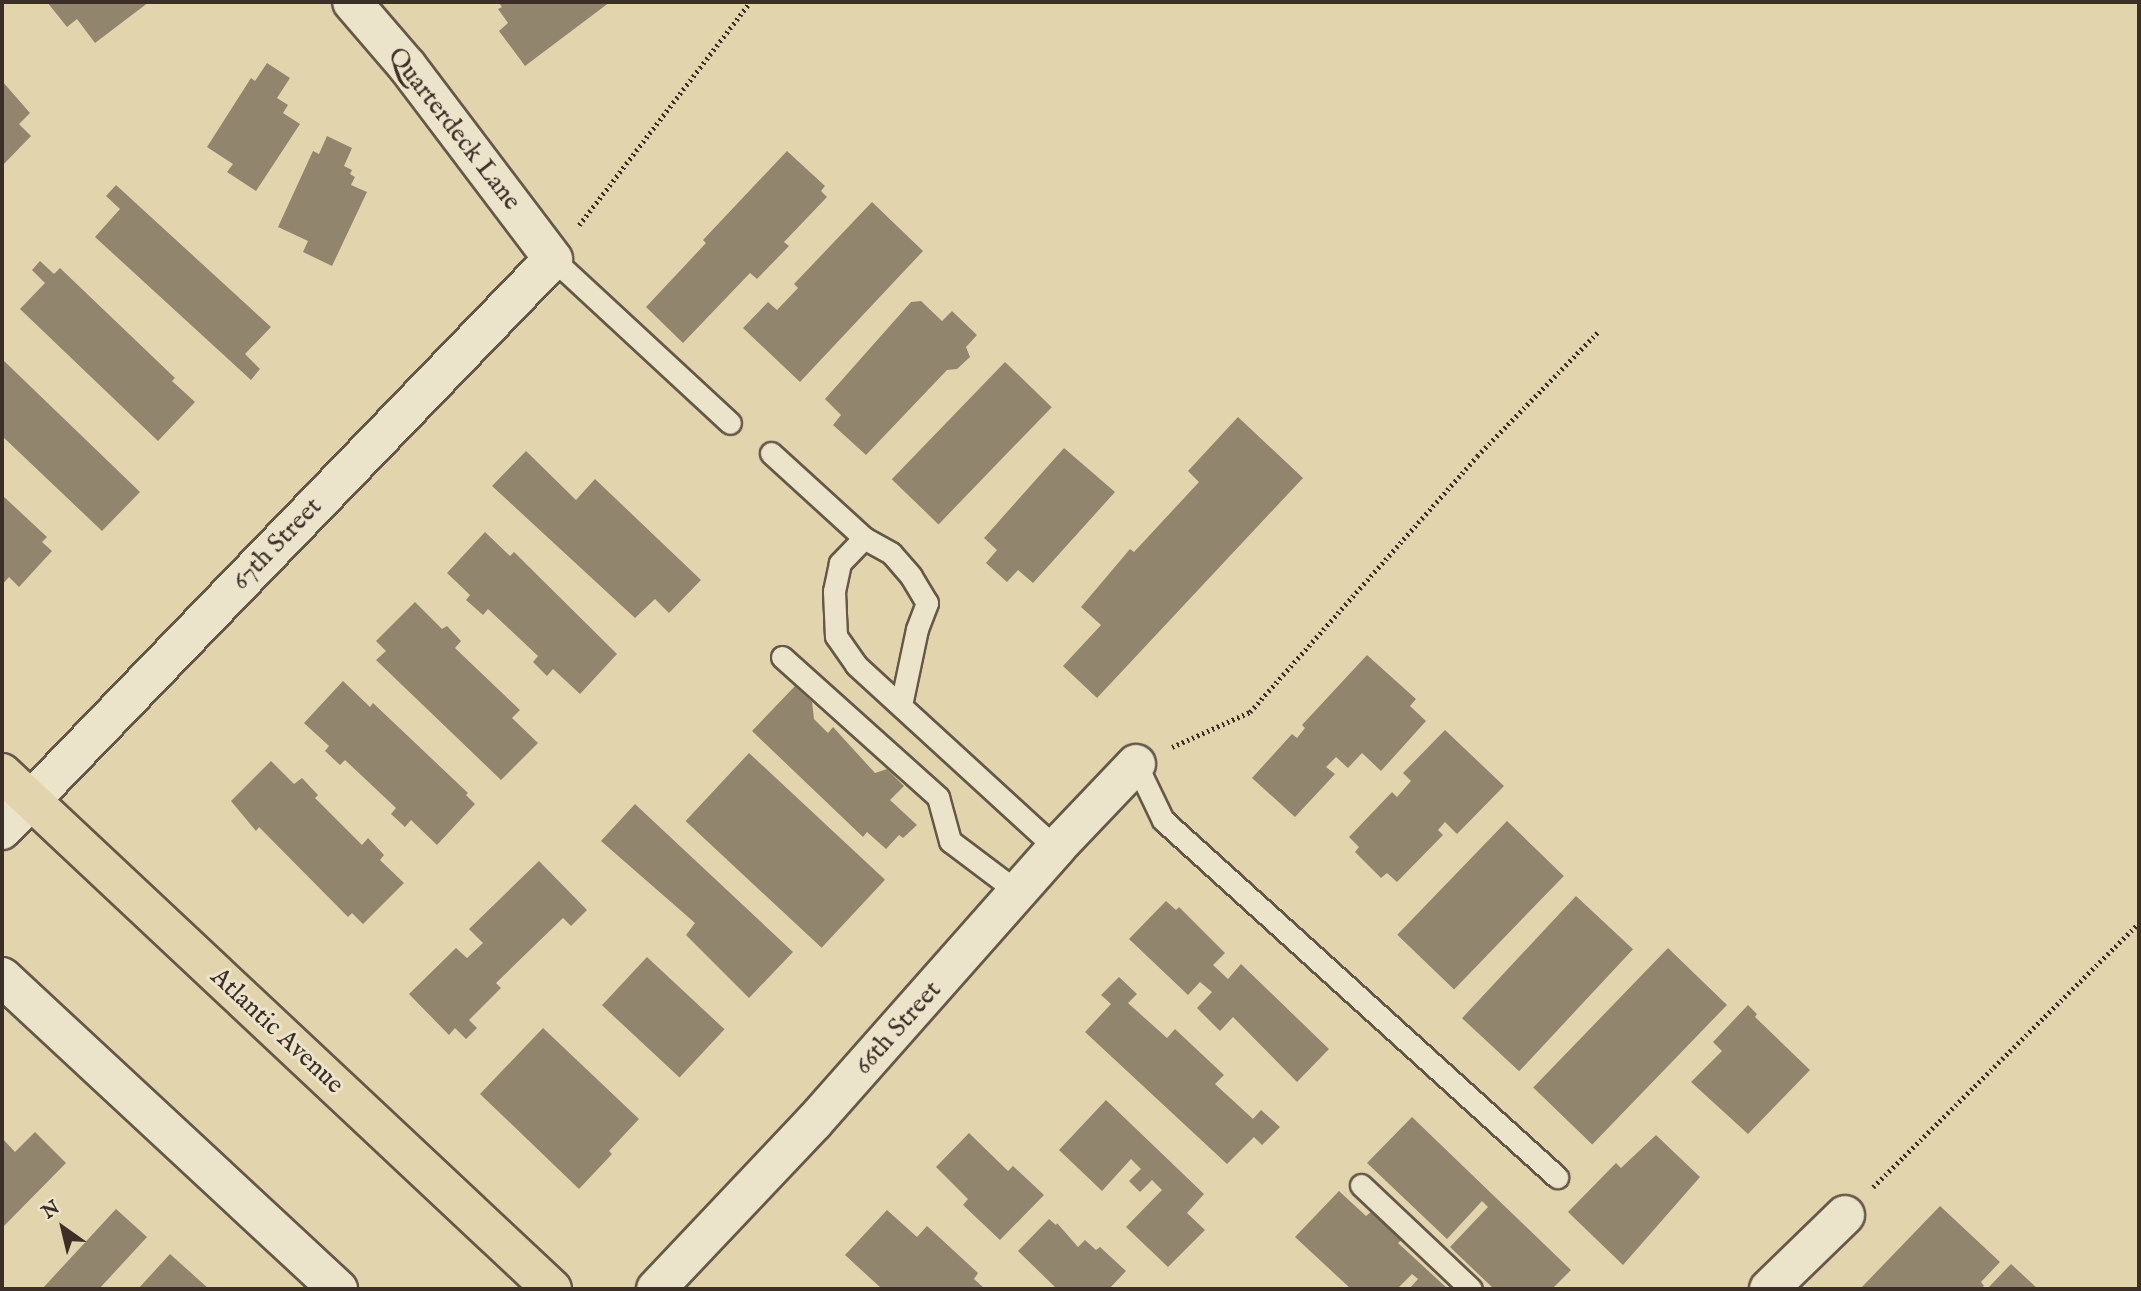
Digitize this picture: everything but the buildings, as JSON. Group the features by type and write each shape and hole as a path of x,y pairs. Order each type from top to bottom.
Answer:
{"highway":[{"name":"Atlantic Avenue","path":"2,774 552,1289"}],"street":[{"name":"Quarterdeck Lane","path":"352,2 407,66 553,259"},
{"name":"67th Street","path":"2,830 553,259"},
{"name":"66th Street","path":"656,1289 814,1122 1056,848 1136,764"},
{"path":"2,976 338,1289"},
{"path":"1769,1289 1845,1215"}],"lane":[{"path":"553,259 730,423"},
{"path":"771,453 864,538 891,553 911,576 927,603 917,629 901,705"},
{"path":"864,538 840,563 834,591 836,636 856,665 1056,848"},
{"path":"782,657 938,797 950,841 1018,894"},
{"path":"1136,764 1163,820 1557,1177"},
{"path":"1361,1185 1471,1289"}],"path":[{"path":"553,259 750,2"},
{"path":"1136,764 1250,712 1477,456 1598,332"},
{"path":"1845,1215 2139,923"}]}
